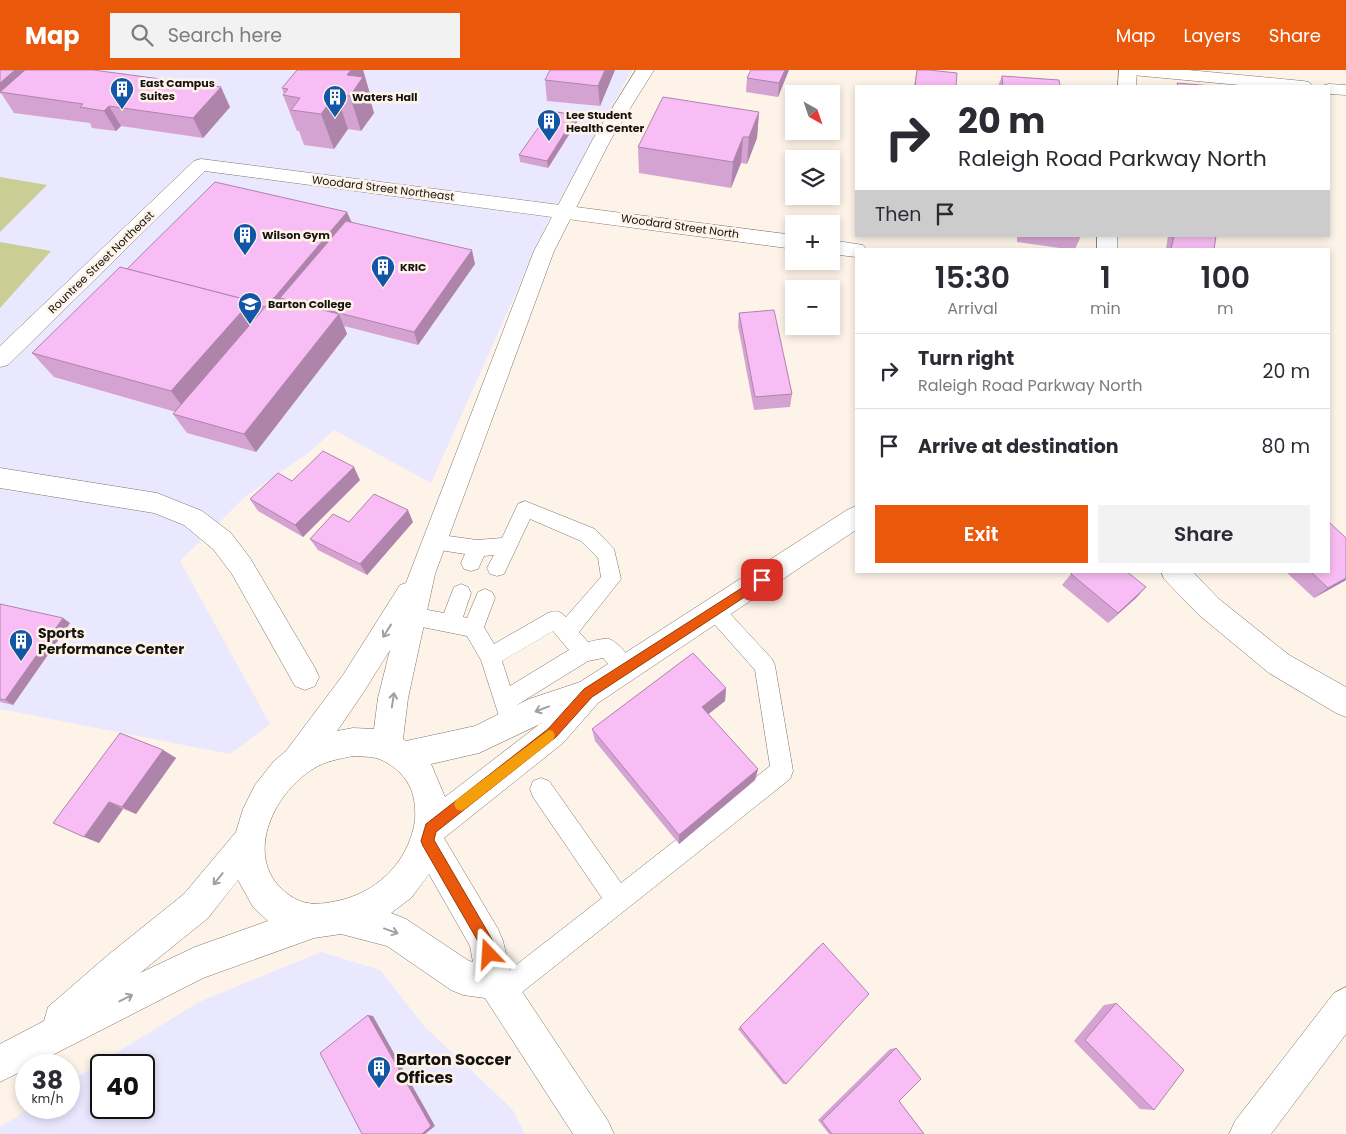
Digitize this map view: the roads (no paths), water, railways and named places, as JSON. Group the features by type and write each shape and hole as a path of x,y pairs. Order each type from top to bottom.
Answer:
{"street":[{"path":"396,752 393,698 422,574 544,251 602,139 645,70"},
{"path":"1127,85 1128,70"},
{"path":"1132,70 1292,85"},
{"path":"1330,89 1346,90"},
{"name":"Woodard Street Northeast","path":"201,165 565,211"},
{"name":"Rountree Street Northeast","path":"0,359 201,165"},
{"name":"Woodard Street North","path":"565,211 785,241"},
{"path":"840,247 855,250"},
{"path":"0,478 158,504 193,518 222,541 241,566 305,677"},
{"path":"396,752 479,739 508,712 539,710 588,693 855,518"},
{"path":"1176,573 1210,608 1279,664 1346,703"},
{"path":"422,574 353,684 297,762 274,784 257,811 249,841 250,870 263,895 284,913 394,931 463,978 498,987"},
{"path":"429,835 552,733 588,693"},
{"path":"0,1064 35,1044 195,964 328,920 372,908 396,890 416,867 429,835 431,800 421,775 396,752 380,744 353,742 324,748 297,762"},
{"path":"429,835 486,941 498,987 595,1134"},
{"path":"35,1044 120,968 196,906 249,841"},
{"path":"1248,1134 1346,1005"}],"lane":[{"path":"497,568 506,546 526,509 588,535 607,555 611,579 567,631"},
{"path":"434,542 474,555 506,546"},
{"path":"451,624 461,593"},
{"path":"473,628 485,598"},
{"path":"498,987 618,900 782,770 765,666 715,611"},
{"path":"412,616 473,628 490,657 508,712 584,652 607,648 626,669"},
{"path":"490,657 555,619 584,652"},
{"path":"541,789 618,900"}],"place":[{"name":"East Campus Suites","path":"122,110"},
{"name":"Waters Hall","path":"335,118"},
{"name":"Lee Student Health Center","path":"549,142"},
{"name":"Wilson Gym","path":"245,256"},
{"name":"KRIC","path":"383,288"},
{"name":"Barton College","path":"250,325"},
{"name":"Sports Performance Center","path":"21,662"},
{"name":"Barton Soccer Offices","path":"379,1089"}]}
